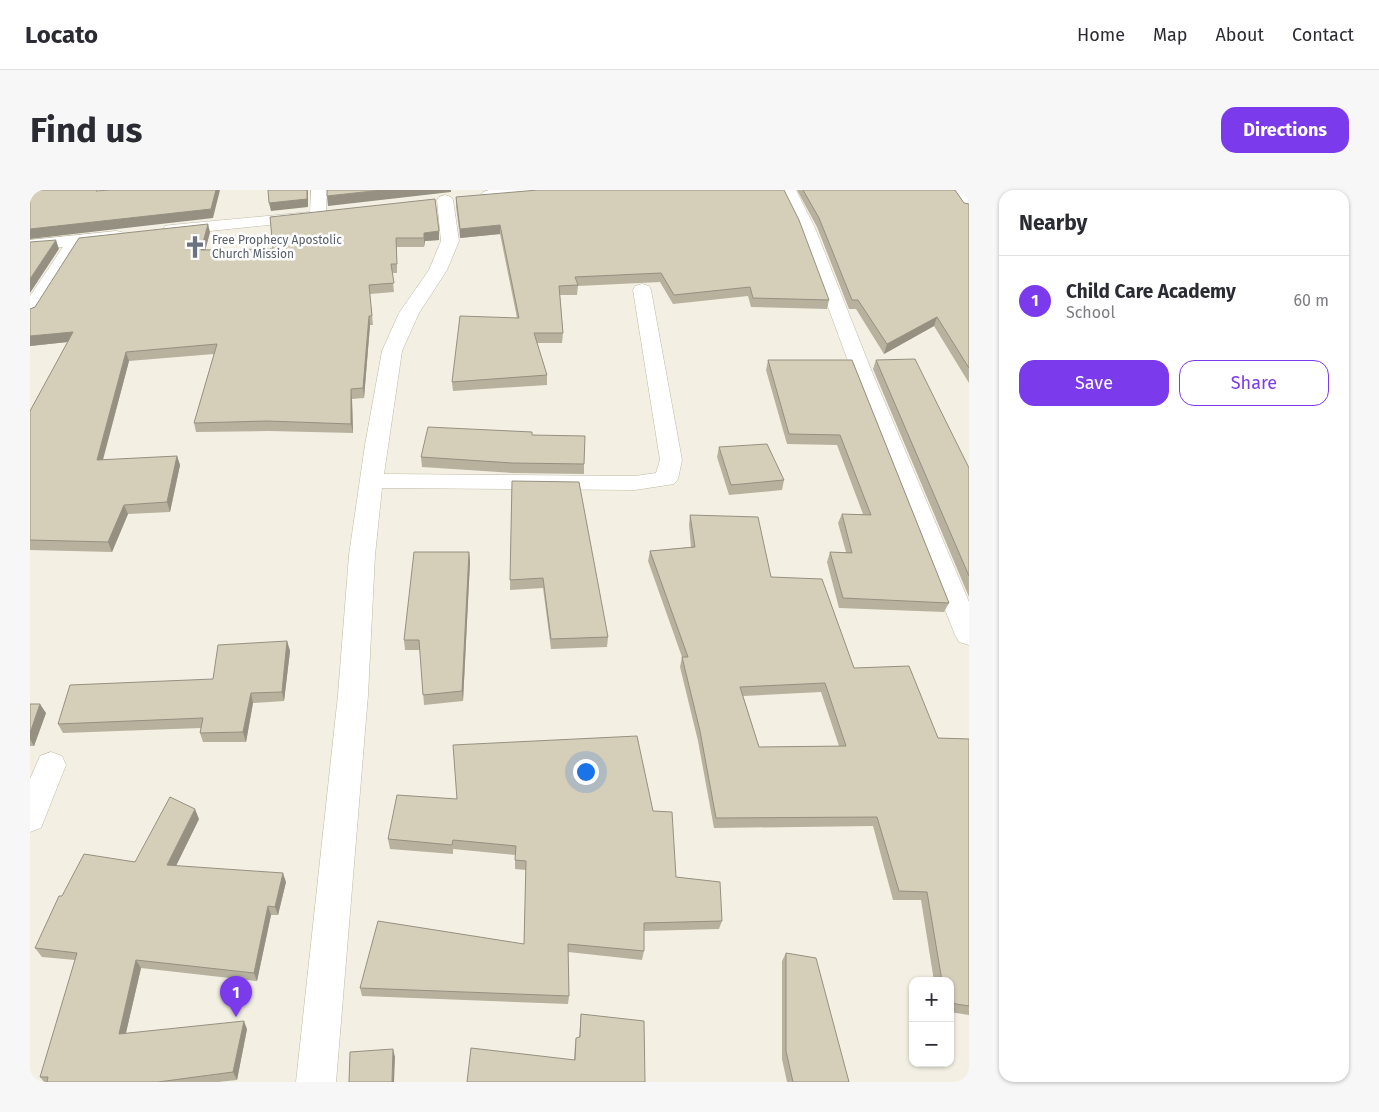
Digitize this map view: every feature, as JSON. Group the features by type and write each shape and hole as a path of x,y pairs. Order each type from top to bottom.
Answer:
{"street":[{"path":"318,214 319,190"},
{"path":"316,1082 353,695 362,555 371,481 392,351 409,314 438,270 450,242 452,199 534,190"},
{"path":"788,190 807,228 862,372 969,635"},
{"path":"956,190 969,207"},
{"path":"153,232 337,212"},
{"path":"30,245 133,234"},
{"path":"30,311 75,241"},
{"path":"371,481 635,483 666,479 671,460 642,290"},
{"path":"30,818 51,765"}],"building":[{"path":"30,190 216,190 211,209 30,229"},
{"path":"268,190 307,190 307,199 269,203"},
{"path":"327,190 382,190 327,196"},
{"path":"538,190 784,190 799,220 829,300 753,298 750,287 674,295 661,273 575,277 578,285 559,286 563,333 534,333 547,375 452,382 460,316 519,318 500,225 460,229 456,197"},
{"path":"803,190 955,190 964,203 969,204 969,368 937,317 887,344 858,300 852,300 819,218"},
{"path":"435,199 439,231 424,233 424,238 396,238 397,264 391,264 394,283 369,285 372,316 369,316 363,388 351,389 351,424 267,421 194,423 217,344 126,352 97,460 177,456 167,502 124,505 108,542 30,540 30,411 73,332 30,336 30,309 35,307 79,238 208,224 201,250 273,249 270,217"},
{"path":"56,240 30,279 30,242"},
{"path":"915,359 969,468 969,576 876,360"},
{"path":"768,360 852,360 949,603 843,598 830,552 852,553 842,514 871,515 840,435 789,434"},
{"path":"428,427 532,432 532,435 585,436 584,464 512,463 421,457"},
{"path":"767,444 784,480 731,485 719,447"},
{"path":"512,481 579,482 608,637 551,639 543,578 510,580"},
{"path":"690,515 758,517 771,577 822,579 854,668 909,666 938,738 969,739 969,1006 954,1004 954,977 941,977 927,892 899,891 877,817 716,818 700,731 682,657 688,657 650,551 695,547","holes":["825,683 846,746 759,747 740,687"]},
{"path":"414,552 469,552 462,691 423,695 419,640 404,640"},
{"path":"287,641 282,692 251,693 243,732 200,733 203,718 58,724 70,685 213,679 218,645"},
{"path":"30,704 40,704 30,733"},
{"path":"637,736 653,811 672,812 676,877 720,882 722,921 644,923 644,951 568,944 569,996 360,988 378,921 524,944 526,861 515,860 516,846 453,840 452,845 388,839 397,795 457,799 453,745"},
{"path":"170,797 195,809 167,865 283,873 275,907 268,906 254,973 136,960 119,1034 244,1021 233,1072 158,1082 47,1082 48,1077 40,1077 77,953 35,948 59,896 62,896 84,854 135,862"},
{"path":"786,953 816,958 849,1082 793,1082 786,1051"},
{"path":"581,1014 644,1021 645,1082 467,1082 471,1048 575,1060 576,1038 580,1037"},
{"path":"393,1049 392,1082 349,1082 350,1052"}],"place":[{"name":"Free Prophecy Apostolic Church Mission","path":"195,247"},
{"name":"Child Care Academy","path":"236,1017"}]}
